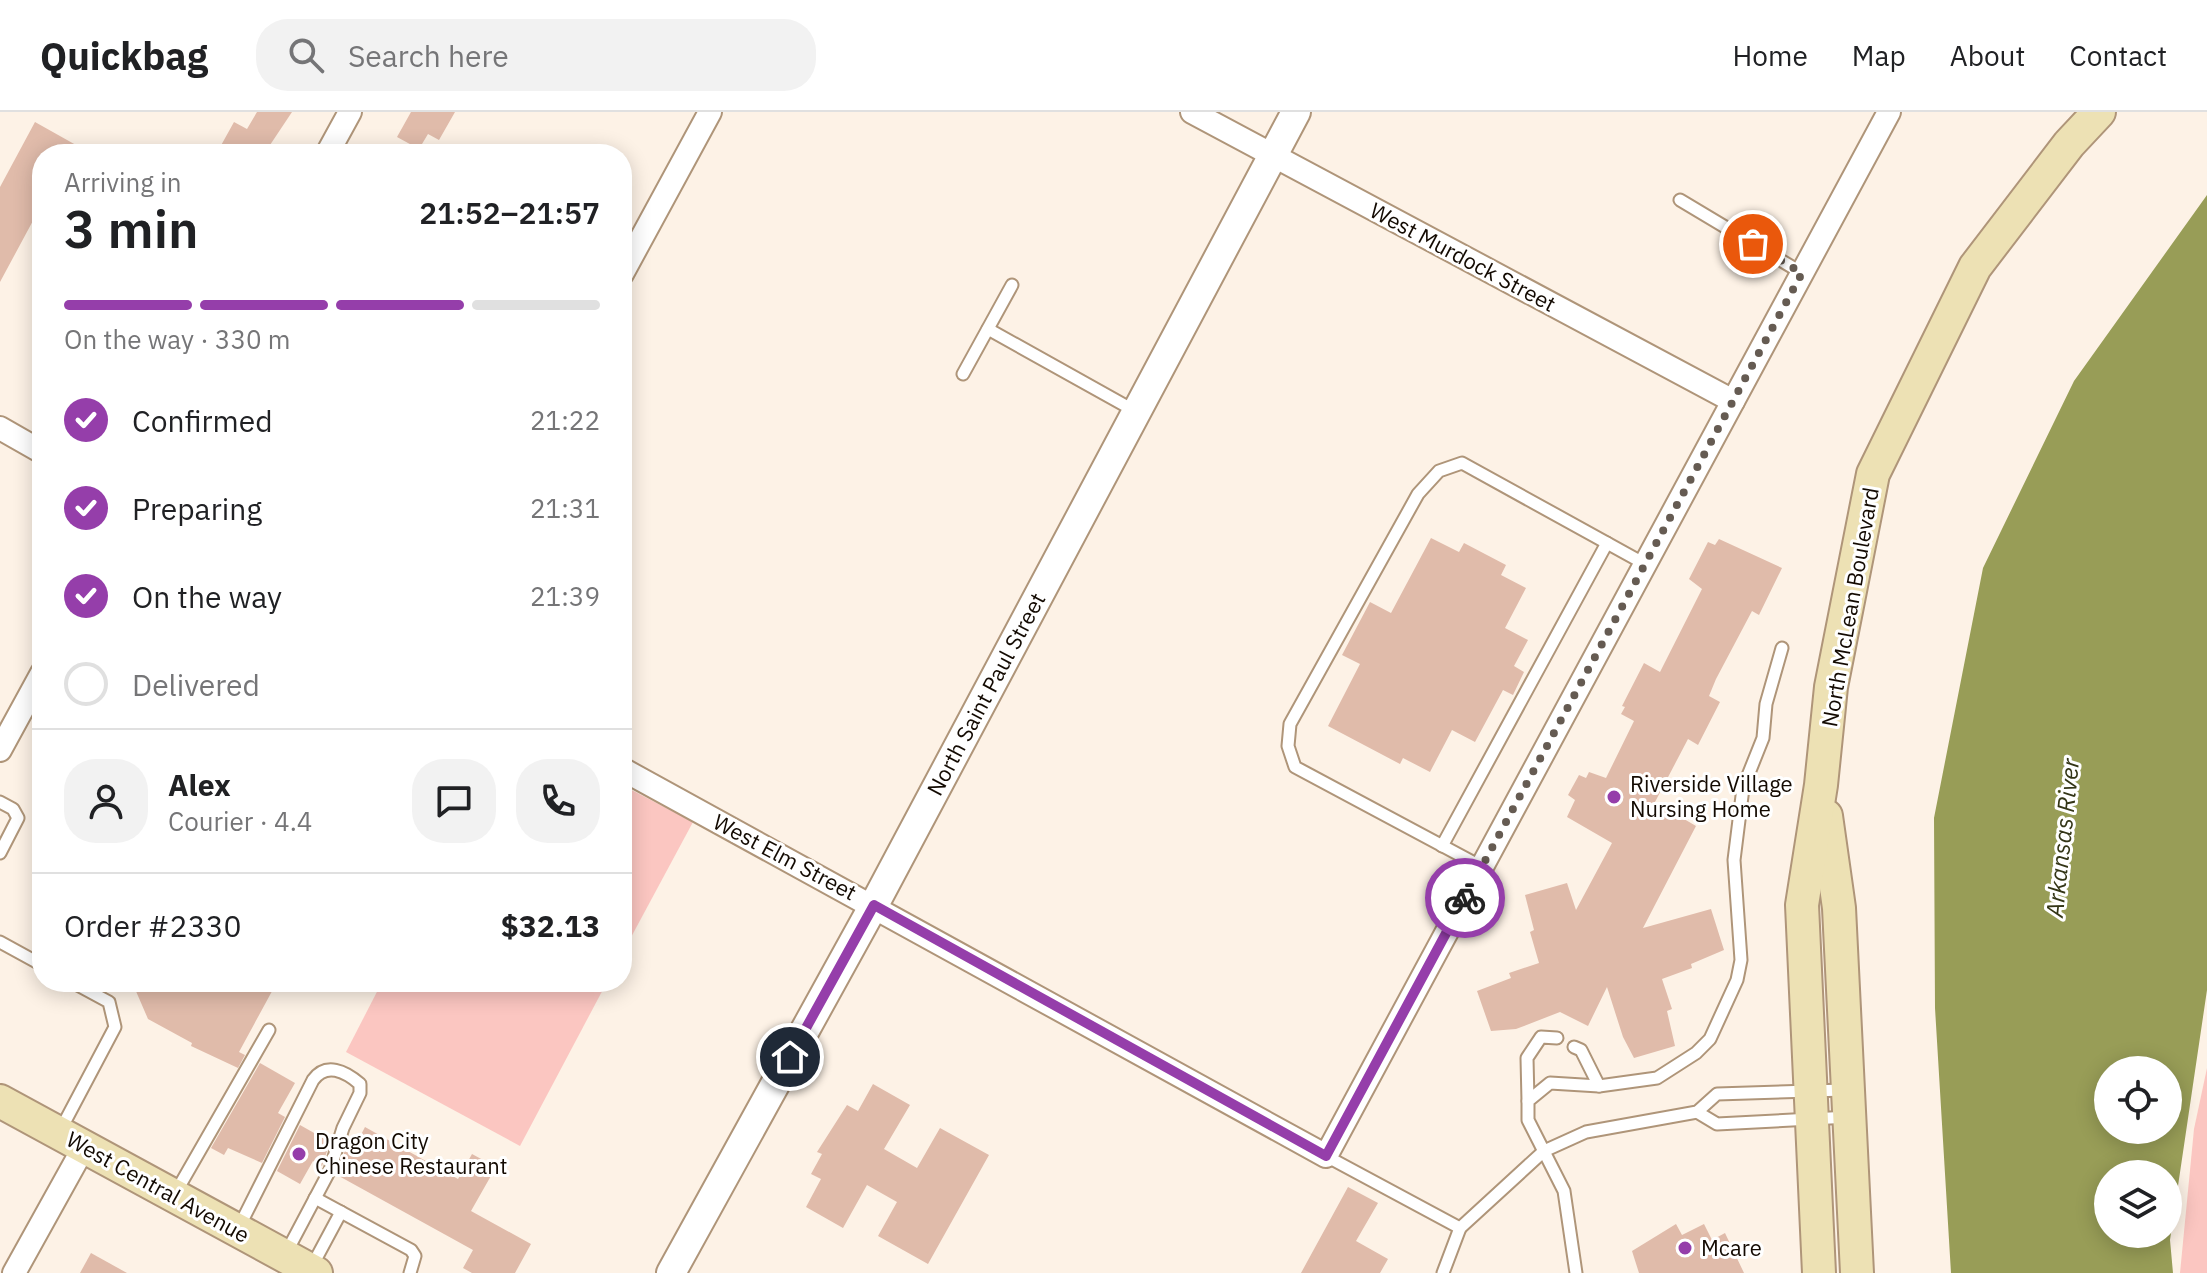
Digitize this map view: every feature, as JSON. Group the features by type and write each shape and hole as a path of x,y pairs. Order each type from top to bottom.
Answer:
{"main road":[{"name":"North McLean Boulevard","path":"1819,1273 1802,905 1821,785 1831,687 1873,474 1975,267 2069,144 2099,112"},
{"name":"North McLean Boulevard","path":"1821,785 1839,908 1857,1273"},
{"name":"West Central Avenue","path":"0,1101 304,1266"}],"street":[{"path":"332,144 350,112"},
{"path":"632,256 710,112"},
{"name":"West Murdock Street","path":"1192,112 1733,401"},
{"name":"North Saint Paul Street","path":"671,1273 874,905 1296,112"},
{"path":"1326,1156 1889,112"},
{"path":"0,428 32,446"},
{"path":"0,750 32,691"},
{"name":"West Elm Street","path":"632,774 1326,1156"},
{"path":"14,1273 71,1140"}],"lane":[{"path":"1680,200 1802,273"},
{"path":"963,374 1012,285"},
{"path":"988,329 1136,412"},
{"path":"1482,867 1295,767 1288,746 1290,724 1418,494 1439,471 1462,463 1645,564"},
{"path":"1442,846 1607,543"},
{"path":"1528,1101 1550,1083 1599,1086 1637,1084 1672,1071 1710,1039 1732,992 1741,960 1734,860 1743,788 1763,738 1766,704 1782,648"},
{"path":"0,802 13,809 18,818 0,853"},
{"path":"0,942 32,960"},
{"path":"71,1140 115,1027 109,1002 90,992"},
{"path":"174,1196 269,1030"},
{"path":"1557,1038 1541,1037 1527,1058 1528,1120 1564,1191 1576,1273"},
{"path":"1574,1047 1581,1050 1599,1086"},
{"path":"238,1230 313,1080 319,1072 327,1069 351,1076 360,1084 360,1093 343,1128 330,1170 315,1198 304,1266"},
{"path":"1443,1273 1460,1228 1544,1151 1586,1132 1697,1112 1717,1094 1810,1105 1849,1103"},
{"path":"1697,1112 1717,1124 1810,1105 1849,1103"},
{"path":"1326,1156 1460,1228"},
{"path":"315,1198 411,1250 415,1256 410,1273"},
{"path":"304,1266 341,1212"}],"shaded area":[{"path":"632,790 693,822 632,935"},
{"path":"377,992 602,992 520,1146 346,1052"},
{"path":"2207,1068 2207,1273 2180,1273 2194,1129"}],"water":[{"name":"Arkansas River","path":"2207,195 2207,990 2182,1160 2094,1160 2094,1248 2171,1248 2173,1273 1951,1273 1935,1008 1934,818 1983,568 2074,381"}],"building":[{"path":"257,112 292,112 271,144 222,144 234,122 247,129"},
{"path":"411,112 455,112 439,140 428,134 422,144 410,144 397,137"},
{"path":"35,122 74,144 32,144 32,223 0,282 0,187"},
{"path":"1431,538 1459,552 1464,543 1506,565 1501,575 1526,588 1505,628 1528,640 1514,666 1524,672 1513,695 1503,690 1475,742 1452,730 1430,772 1403,758 1400,764 1328,726 1360,664 1342,655 1370,602 1391,613"},
{"name":"Riverside Village Nursing Home","path":"1719,539 1782,568 1759,615 1752,611 1716,679 1709,696 1720,702 1698,745 1688,739 1655,802 1696,826 1643,928 1711,909 1724,950 1691,964 1692,968 1662,979 1672,1009 1667,1011 1675,1046 1634,1058 1623,1037 1607,987 1588,1026 1560,1012 1516,1029 1491,1031 1477,991 1511,978 1509,973 1539,963 1530,932 1534,930 1525,895 1567,883 1576,910 1612,843 1567,817 1575,800 1568,795 1579,775 1586,778 1589,772 1606,778 1634,721 1621,714 1625,707 1622,706 1644,663 1660,672 1702,589 1689,579 1708,542 1715,545"},
{"path":"136,992 272,992 239,1052 245,1055 238,1068 191,1046 192,1043 148,1019"},
{"path":"260,1063 295,1083 278,1113 285,1117 262,1163 228,1148 224,1155 211,1148"},
{"path":"873,1084 910,1105 884,1149 917,1168 940,1128 989,1155 928,1264 878,1236 897,1202 867,1185 843,1228 806,1207 821,1179 811,1174 822,1154 817,1152 847,1105 858,1111"},
{"path":"300,1125 330,1142 322,1166 313,1161 300,1184 277,1171"},
{"path":"365,1127 458,1179 472,1154 496,1167 471,1211 531,1244 515,1273 472,1273 463,1268 473,1250 337,1175 345,1150 351,1154"},
{"path":"1348,1187 1378,1203 1356,1241 1388,1259 1380,1273 1301,1273"},
{"name":"Mcare","path":"1676,1224 1682,1235 1704,1224 1712,1240 1725,1233 1744,1273 1639,1273 1632,1251"},
{"path":"91,1253 127,1273 80,1273"}],"way so far":[{"path":"1465,898 1802,273 1753,244"}],"place":[{"name":"Riverside Village Nursing Home","path":"1614,797"},
{"name":"Dragon City Chinese Restaurant","path":"299,1154"},
{"name":"Mcare","path":"1685,1248"}],"route":[{"path":"790,1057 874,905 1326,1156 1465,898"}]}
